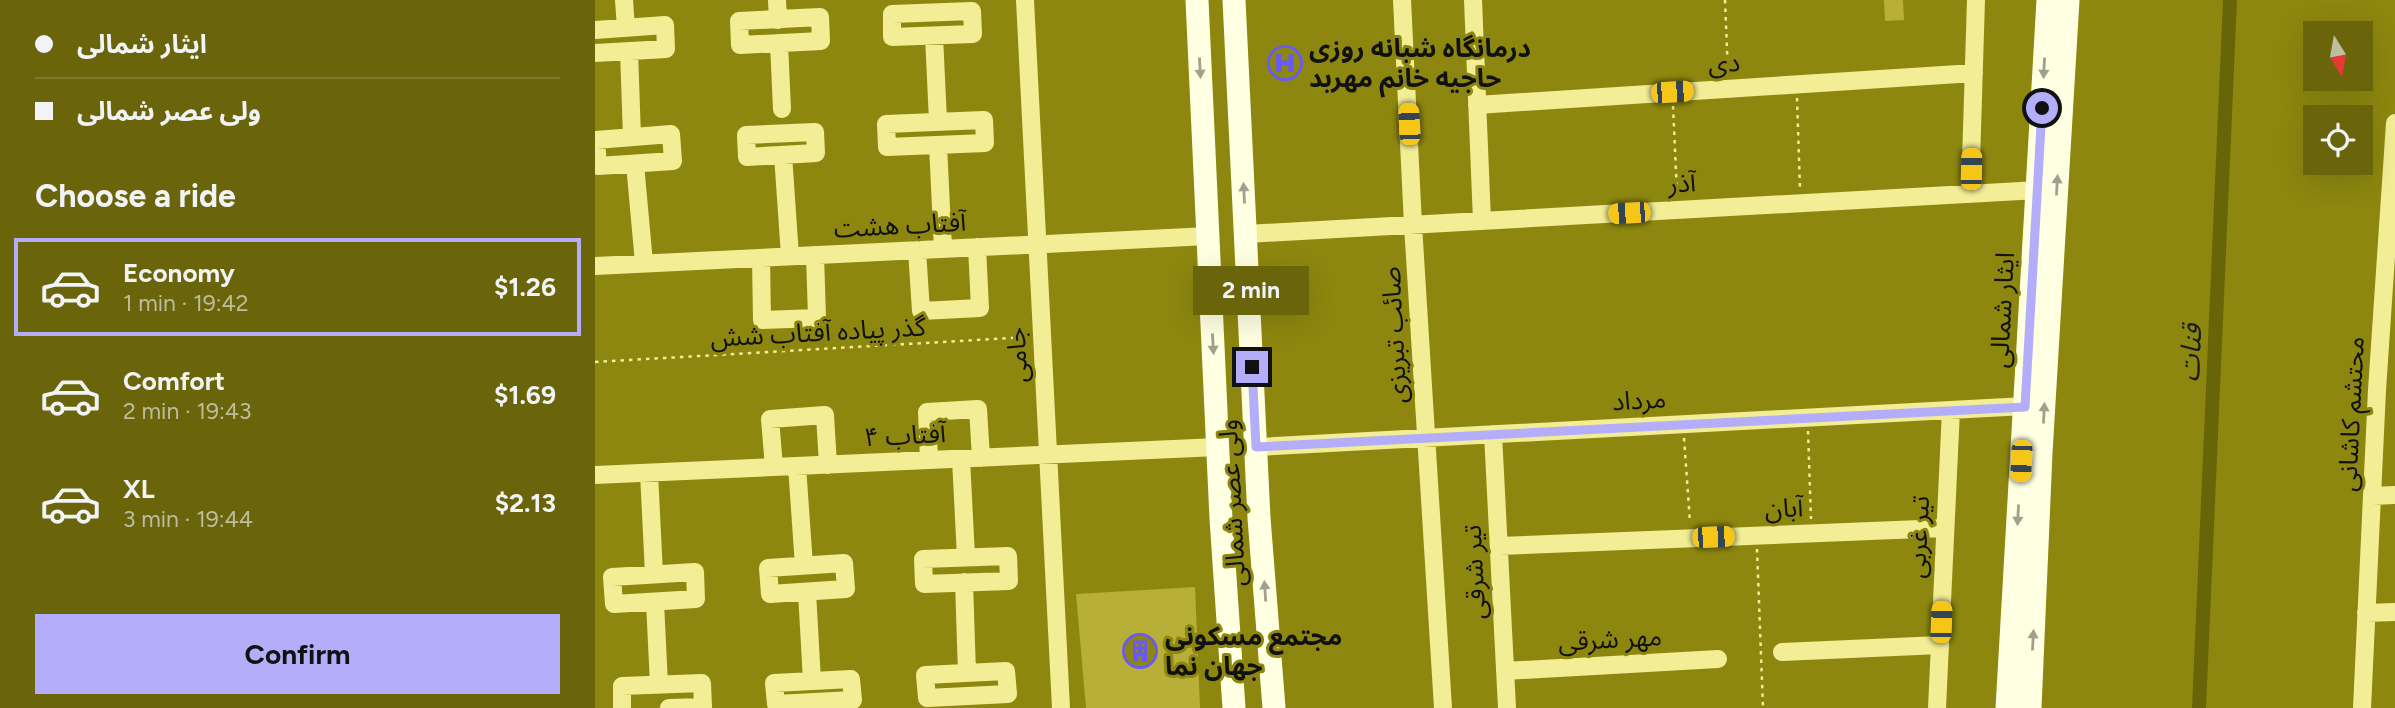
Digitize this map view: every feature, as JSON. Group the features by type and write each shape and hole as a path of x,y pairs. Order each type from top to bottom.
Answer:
{"main road":[{"name":"ولی عصر شمالی","path":"1197,0 1218,447 1234,708"},
{"name":"ولی عصر شمالی","path":"1234,0 1256,447 1274,708"},
{"name":"ایثار شمالی","path":"2030,708 2041,303 2037,190 2048,0"},
{"name":"ایثار شمالی","path":"2007,708 2025,407 2041,303 2069,0"}],"street":[{"path":"624,0 626,27"},
{"path":"778,0 778,20"},
{"name":"جامی","path":"1025,0 1061,708"},
{"name":"صائب تبریزی","path":"1402,0 1443,708"},
{"path":"1473,0 1482,221"},
{"path":"1970,194 1976,0"},
{"path":"932,6 972,11 973,34 934,36 892,37 892,14 932,6"},
{"path":"820,18 821,41 779,43 740,45 739,21 820,18"},
{"path":"595,30 665,25 666,48 595,53"},
{"path":"934,36 938,121"},
{"path":"779,43 782,109"},
{"path":"629,51 632,137"},
{"name":"دی","path":"1477,105 1974,73"},
{"path":"984,120 985,143 938,145 887,147 886,124 984,120"},
{"name":"محتشم کاشانی","path":"2362,708 2372,496 2386,390 2395,123"},
{"path":"671,134 673,161 635,164 597,166 596,140 671,134"},
{"path":"938,145 943,249"},
{"path":"783,155 790,256"},
{"path":"635,164 644,264"},
{"name":"آذر","path":"1246,234 2037,190"},
{"name":"آفتاب هشت","path":"595,266 1208,236"},
{"path":"918,250 921,311 933,311 980,308 977,247"},
{"path":"761,258 762,320 817,318 815,255"},
{"name":"مرداد","path":"1256,447 2025,407"},
{"path":"929,460 927,412 978,409 981,458"},
{"name":"تیر غربی","path":"1937,708 1951,410"},
{"path":"774,467 770,419 825,415 828,465"},
{"name":"تیر شرقی","path":"1493,434 1507,708"},
{"name":"آفتاب ۴","path":"595,475 1218,447"},
{"path":"961,459 966,558"},
{"path":"797,466 804,566"},
{"path":"649,473 654,574"},
{"path":"2372,496 2395,495"},
{"name":"آبان","path":"1499,546 1945,528"},
{"path":"1008,556 1009,581 924,584 923,559 966,558 1008,556"},
{"path":"844,563 846,589 807,592 770,594 768,568 844,563"},
{"path":"695,572 696,600 614,604 612,577 654,574 695,572"},
{"path":"964,582 967,673"},
{"path":"807,592 811,681"},
{"path":"655,602 659,685"},
{"path":"2366,613 2395,612"},
{"path":"1782,652 1940,645"},
{"name":"مهر شرقی","path":"1505,671 1718,659"},
{"path":"1006,671 1007,694 968,702 927,698 925,675 1006,671"},
{"path":"851,679 853,700 815,705 776,704 775,683 851,679"},
{"path":"622,708 622,686 702,683 703,707 669,708"}],"path":[{"path":"1725,0 1729,89"},
{"path":"1797,84 1800,203"},
{"path":"1672,92 1678,210"},
{"name":"گذر پیاده آفتاب شش","path":"595,362 1043,337"},
{"path":"1808,418 1812,533"},
{"path":"1683,424 1691,538"},
{"path":"1757,536 1763,708"}],"building":[{"path":"1884,0 1903,0 1904,20 1885,21"},
{"name":"مجتمع مسکونی جهان نما","path":"1195,587 1200,708 1086,708 1076,594"}],"waterway":[{"name":"قنات","path":"2199,708 2230,0"}],"place":[{"name":"درمانگاه شبانه‌ روزی حاجیه‌ خانم مهربد","path":"1285,63"},
{"name":"مجتمع مسکونی جهان نما","path":"1140,651"}],"route":[{"path":"1252,367 1256,447 2025,407 2042,108"}]}
